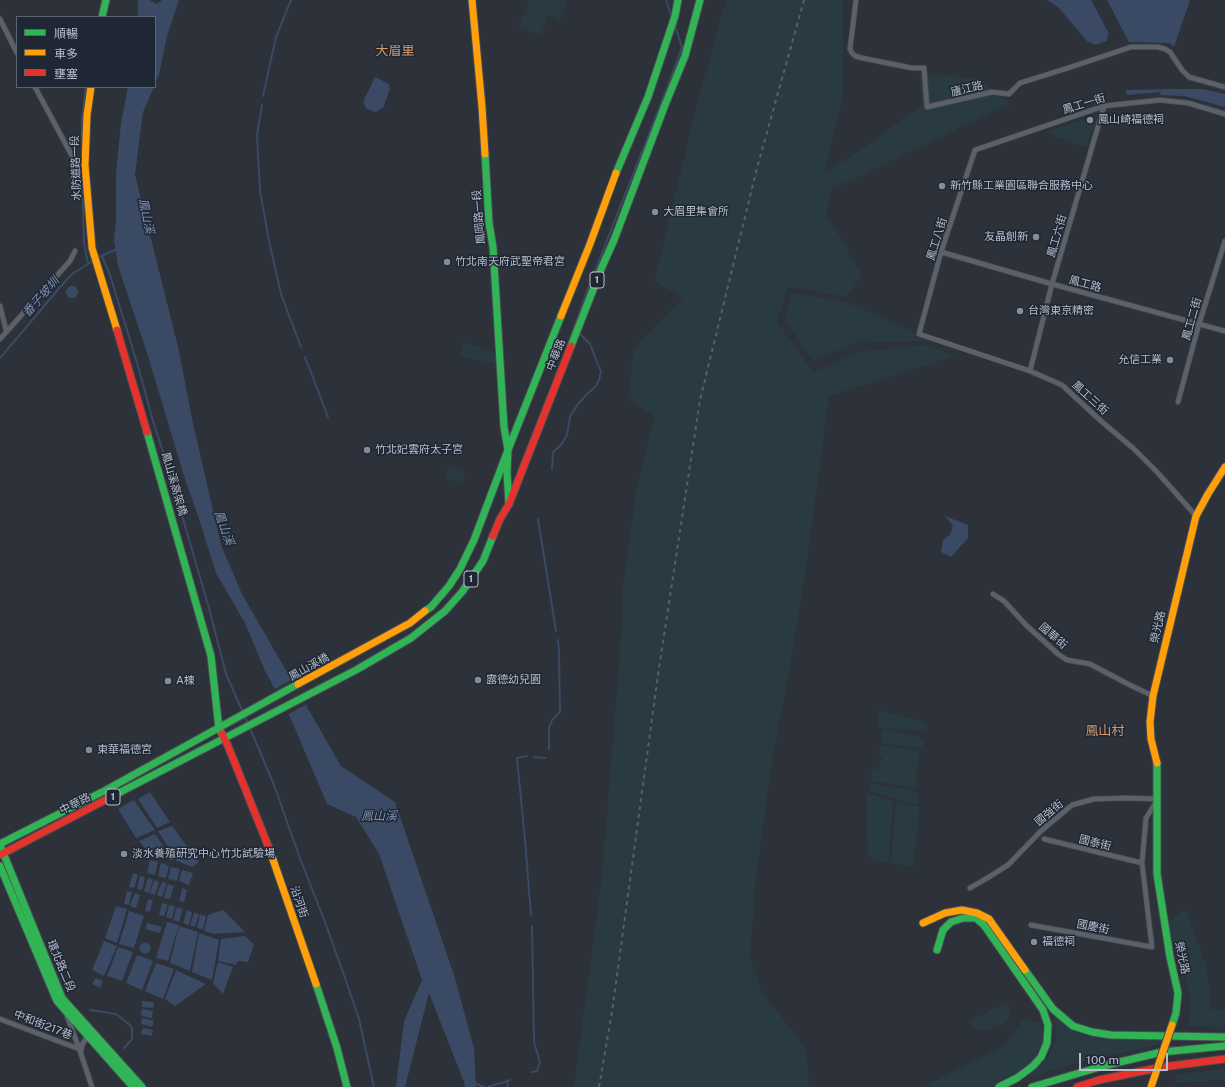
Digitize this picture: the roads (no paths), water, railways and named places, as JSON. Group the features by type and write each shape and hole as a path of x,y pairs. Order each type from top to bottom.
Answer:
{"main road":[{"path":"102,16 106,0"},
{"name":"鳳岡路一段","path":"472,0 482,114 489,223 493,247 504,427 508,450 507,474 509,504"},
{"name":"中華路","path":"410,623 431,607 449,586 460,569 474,540 590,244 618,166 648,97 675,16 678,0"},
{"name":"中華路","path":"2,855 356,670 411,638 445,611 462,592 483,561 500,519 509,504 543,421 685,56 700,0"},
{"name":"水防道路一段","path":"91,88 87,115 85,165 92,248"},
{"name":"鳳山溪高架橋","path":"92,248 158,467 211,656 219,729"},
{"name":"榮光路","path":"1151,1087 1176,1013 1178,993 1156,874 1158,766 1151,739 1150,722 1153,696 1196,516 1225,468"},
{"name":"鳳山溪橋","path":"219,729 410,623"},
{"name":"中華路","path":"0,844 106,790 219,729"},
{"name":"沿河街","path":"219,729 228,746 264,836 313,973 337,1048 347,1087"},
{"name":"環北路二段","path":"0,844 2,855 62,998 84,1028 88,1037 132,1087"},
{"name":"環北路二段","path":"0,866 57,1001 66,1012 84,1028 142,1087"},
{"path":"923,924 945,913 962,910 977,912 989,919 1053,1009 1073,1026 1092,1032 1111,1035 1225,1037"},
{"path":"937,950 943,930 950,922 963,918 976,918 984,925 1043,1010 1048,1025 1047,1043 1041,1056 1033,1066 1018,1078 999,1087"},
{"path":"1032,1087 1044,1082 1103,1066 1162,1052 1225,1046"},
{"path":"1077,1087 1100,1080 1162,1067 1225,1059"}],"street":[{"name":"廬江路","path":"856,0 850,49 854,56 912,68 924,68 928,107 992,92 1009,94 1020,83 1131,47 1158,47 1165,49 1170,52 1189,78 1225,87"},
{"path":"0,19 16,51"},
{"path":"36,88 72,156 85,165"},
{"name":"鳳工一街","path":"975,150 1104,106 1160,100 1188,103 1225,114"},
{"name":"鳳工六街","path":"1030,372 1052,284 1104,106"},
{"name":"鳳工八街","path":"919,334 941,252 975,150"},
{"name":"鳳工二街","path":"1178,402 1199,324 1225,241"},
{"path":"0,339 6,330 70,261 75,251"},
{"name":"鳳工路","path":"941,252 1225,332"},
{"path":"0,306 6,330"},
{"name":"鳳工三街","path":"919,334 1030,372 1062,385 1133,448 1158,473 1196,516"},
{"name":"國華街","path":"993,594 1004,601 1058,654 1067,660 1090,664 1153,696"},
{"name":"國強街","path":"970,888 989,878 1008,865 1040,831 1072,805 1094,799 1126,798 1158,800"},
{"path":"1142,863 1146,818 1158,800"},
{"name":"國泰街","path":"1044,839 1142,863"},
{"name":"國慶街","path":"1031,926 1152,948 1142,863"},
{"path":"66,1012 92,1087"},
{"name":"中和街217巷","path":"0,1019 80,1051"},
{"path":"74,1035 84,1028"},
{"path":"80,1051 82,1045 88,1037"}],"water":[{"path":"138,0 149,0 157,4 162,0 179,0 167,36 159,75 156,81 156,16 138,16"},
{"path":"1047,0 1091,0 1108,32 1107,41 1095,45 1087,41 1058,7"},
{"path":"1107,0 1190,0 1174,47 1170,43 1129,42"},
{"path":"375,77 389,84 390,89 383,108 376,112 366,108 363,102"},
{"name":"鳳山溪","path":"128,88 154,88 143,112 135,175 179,351 192,419 221,545 242,594 341,766 395,802 454,975 474,1048 476,1087 465,1087 429,993 405,1087 396,1087 404,1021 422,980 379,854 356,817 327,804 291,719 265,671 245,623 216,573 184,476 148,356 118,266 114,240 116,219 116,174 121,123"},
{"path":"1202,89 1225,94 1225,107 1184,96 1160,95 1161,92 1127,95 1126,90"},
{"path":"70,286 74,286 78,292 74,298 70,298 66,294 66,290"},
{"path":"945,516 968,525 968,538 951,557 941,552 943,540 950,535 953,526"},
{"path":"150,792 170,822 157,828 138,799"},
{"path":"134,800 155,830 136,838 118,809"},
{"path":"172,826 199,862 192,867 177,861 158,831"},
{"path":"155,834 174,861 149,853 139,841"},
{"path":"150,860 158,862 155,875 147,873"},
{"path":"161,863 169,866 166,878 158,876"},
{"path":"171,867 180,869 177,881 168,879"},
{"path":"182,870 193,873 189,885 179,881"},
{"path":"133,873 138,875 134,888 129,887"},
{"path":"140,876 145,877 142,890 137,889"},
{"path":"148,878 153,879 149,893 144,891"},
{"path":"154,880 159,882 155,895 150,893"},
{"path":"162,882 167,883 162,897 157,895"},
{"path":"168,884 174,886 170,899 164,898"},
{"path":"182,888 187,890 184,902 179,901"},
{"path":"127,891 132,892 129,905 124,904"},
{"path":"135,893 140,895 136,908 130,906"},
{"path":"148,899 153,900 150,912 145,911"},
{"path":"162,903 168,905 164,916 159,915"},
{"path":"169,905 175,906 172,919 166,917"},
{"path":"116,906 127,909 117,943 105,938"},
{"path":"177,907 183,909 179,922 173,920"},
{"path":"187,910 192,912 189,925 183,923"},
{"path":"223,910 245,932 213,934 204,931 208,915"},
{"path":"129,911 144,916 134,948 119,944"},
{"path":"194,913 199,914 195,927 190,925"},
{"path":"200,914 206,916 203,929 197,928"},
{"path":"167,922 179,925 168,961 156,958"},
{"path":"147,923 162,927 160,933 145,929"},
{"path":"179,926 198,932 190,971 170,963"},
{"path":"199,933 219,940 212,980 192,972"},
{"path":"245,936 254,945 248,962 238,961 236,965 218,961 221,939"},
{"path":"104,941 117,946 104,976 92,970"},
{"path":"143,943 147,943 149,944 149,952 143,953 140,950 140,946"},
{"path":"118,947 133,952 122,981 107,976"},
{"path":"137,955 153,961 142,990 126,983"},
{"path":"218,962 233,967 223,994 213,983"},
{"path":"156,963 174,969 163,999 145,991"},
{"path":"176,970 206,984 175,1006 165,999"},
{"path":"96,978 103,981 100,988 92,984"},
{"path":"142,1001 154,1002 153,1008 142,1007"},
{"path":"142,1009 153,1011 152,1018 141,1016"},
{"path":"142,1018 154,1021 152,1027 141,1024"},
{"path":"143,1028 153,1030 152,1036 141,1034"}],"waterway":[{"path":"100,11 102,0"},
{"path":"263,96 276,37 291,0"},
{"path":"666,0 672,18"},
{"path":"576,330 574,328 587,291 682,47 675,26"},
{"path":"82,156 82,120 86,88"},
{"path":"262,105 257,135 260,191 281,294 301,347"},
{"path":"82,169 84,244 88,263"},
{"path":"97,258 117,249"},
{"path":"102,256 111,278 138,366 209,608 226,674 248,724"},
{"name":"番子坡圳","path":"0,358 72,274 93,261"},
{"path":"552,469 553,452 561,445 567,435 570,417 578,404 596,386 601,372 590,344 579,333"},
{"path":"305,357 328,417"},
{"path":"538,519 556,631"},
{"path":"549,749 549,728 552,720 560,712 558,640"},
{"path":"250,728 274,785 347,984 359,1019 374,1087"},
{"path":"527,756 517,758 531,915"},
{"path":"534,757 545,758"},
{"path":"532,926 534,1042 540,1062 537,1071 532,1072"},
{"path":"90,1010 116,1014 130,1025 132,1029 132,1039 124,1048"},
{"path":"508,1087 507,1081 510,1080"},
{"path":"488,1087 507,1081"},
{"path":"474,1083 484,1087"}],"railway":[{"path":"599,1087 612,1012 658,675 700,400 757,168 804,0"}],"place":[{"name":"鳳山崎福德祠","path":"1090,120"},
{"name":"新竹縣工業園區聯合服務中心","path":"942,186"},
{"name":"大眉里集會所","path":"655,212"},
{"name":"友晶創新","path":"1036,237"},
{"name":"竹北南天府武聖帝君宮","path":"447,262"},
{"name":"台灣東京精密","path":"1020,311"},
{"name":"允信工業","path":"1170,360"},
{"name":"竹北妃雲府太子宮","path":"367,450"},
{"name":"露德幼兒園","path":"478,680"},
{"name":"A棟","path":"168,681"},
{"name":"東華福德宮","path":"89,750"},
{"name":"淡水養殖研究中心竹北試驗場","path":"124,854"},
{"name":"福德祠","path":"1034,942"}],"district":[{"name":"大眉里","path":"395,51"},
{"name":"鳳山村","path":"1105,731"}]}
